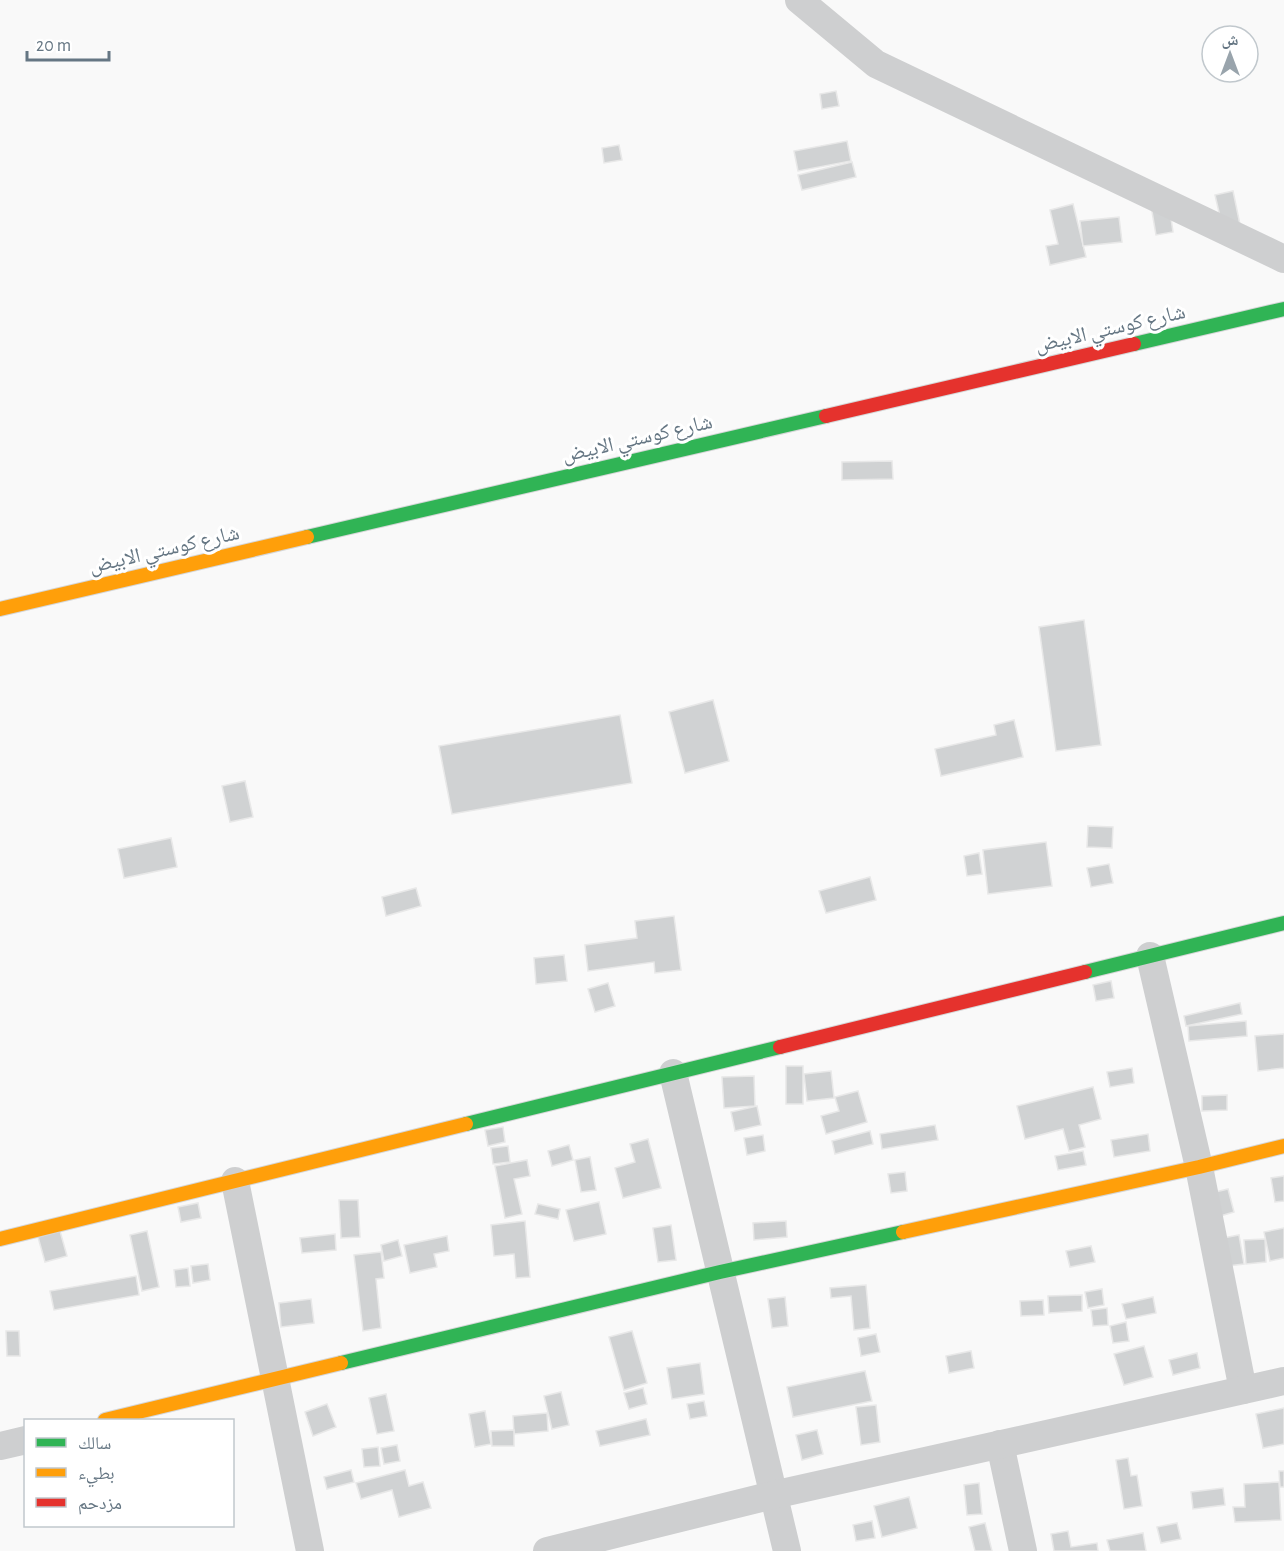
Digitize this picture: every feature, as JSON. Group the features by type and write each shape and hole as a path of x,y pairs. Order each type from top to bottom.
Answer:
{"main road":[{"name":"شارع كوستي الابيض","path":"0,609 1284,309"},
{"path":"0,1239 1284,923"},
{"path":"109,1419 720,1272 1199,1167 1284,1146"}],"street":[{"path":"799,0 876,64 1284,259"},
{"path":"1150,956 1199,1167 1244,1390"},
{"path":"673,1073 786,1551"},
{"path":"235,1181 309,1551"},
{"path":"547,1551 773,1495 1284,1381"},
{"path":"0,1446 24,1440"},
{"path":"1000,1444 1023,1551"}],"building":[{"path":"836,91 839,106 822,109 820,94"},
{"path":"847,141 851,161 798,171 794,151"},
{"path":"619,145 622,160 604,163 602,148"},
{"path":"852,162 856,177 802,190 798,175"},
{"path":"1233,191 1242,234 1225,238 1215,195"},
{"path":"1168,198 1173,232 1156,235 1150,200"},
{"path":"1073,204 1086,257 1050,265 1046,246 1058,244 1050,210"},
{"path":"1119,217 1122,242 1083,246 1080,221"},
{"path":"892,461 893,479 842,480 842,462"},
{"path":"1084,620 1101,745 1056,751 1039,627"},
{"path":"713,700 729,761 685,773 669,712"},
{"path":"620,715 632,783 452,814 439,746"},
{"path":"1014,720 1023,757 941,776 935,749 996,735 994,725"},
{"path":"245,781 253,817 230,822 222,786"},
{"path":"1088,826 1113,827 1112,848 1087,847"},
{"path":"171,838 177,867 124,878 118,849"},
{"path":"1046,842 1052,886 988,894 983,850"},
{"path":"979,853 982,874 967,876 964,856"},
{"path":"1109,864 1113,883 1091,887 1087,868"},
{"path":"870,877 876,900 826,913 819,891"},
{"path":"416,888 421,906 386,916 382,897"},
{"path":"674,916 681,970 655,973 654,962 588,971 585,945 637,938 635,921"},
{"path":"564,955 567,981 536,984 534,958"},
{"path":"1111,981 1114,998 1096,1001 1093,985"},
{"path":"608,983 615,1006 595,1012 588,989"},
{"path":"1240,1003 1242,1014 1186,1026 1184,1016"},
{"path":"1246,1021 1247,1036 1189,1041 1188,1026"},
{"path":"1284,1034 1284,1068 1258,1071 1255,1036"},
{"path":"786,1066 803,1066 803,1104 786,1104"},
{"path":"1132,1068 1134,1083 1110,1087 1107,1072"},
{"path":"831,1071 834,1098 807,1101 804,1074"},
{"path":"754,1076 755,1106 724,1108 722,1077"},
{"path":"1093,1087 1101,1119 1079,1125 1085,1147 1069,1151 1063,1129 1025,1139 1017,1106"},
{"path":"858,1091 867,1122 826,1134 821,1116 839,1111 835,1097"},
{"path":"1227,1095 1227,1110 1202,1111 1202,1096"},
{"path":"757,1106 761,1125 735,1131 731,1112"},
{"path":"935,1125 938,1140 882,1149 880,1134"},
{"path":"503,1127 505,1142 488,1146 485,1130"},
{"path":"870,1131 873,1144 835,1154 832,1141"},
{"path":"1148,1134 1150,1151 1114,1157 1111,1140"},
{"path":"763,1135 765,1151 747,1155 744,1138"},
{"path":"648,1139 661,1188 623,1198 615,1168 635,1162 630,1144"},
{"path":"569,1145 573,1160 552,1166 548,1151"},
{"path":"508,1146 510,1162 493,1164 491,1148"},
{"path":"1083,1151 1086,1165 1058,1170 1055,1156"},
{"path":"590,1157 596,1190 581,1192 575,1160"},
{"path":"527,1160 530,1176 514,1179 522,1214 505,1218 495,1166"},
{"path":"905,1172 907,1191 891,1193 888,1174"},
{"path":"1284,1176 1284,1201 1275,1202 1271,1178"},
{"path":"1228,1189 1234,1212 1217,1217 1211,1193"},
{"path":"339,1200 358,1200 360,1237 341,1238"},
{"path":"599,1202 606,1234 574,1241 566,1210"},
{"path":"198,1203 201,1218 181,1222 178,1207"},
{"path":"538,1204 560,1209 558,1219 535,1214"},
{"path":"525,1221 530,1277 516,1278 514,1254 494,1256 491,1225"},
{"path":"786,1221 787,1237 754,1240 753,1223"},
{"path":"671,1225 676,1260 658,1262 653,1228"},
{"path":"1284,1228 1284,1258 1270,1261 1264,1232"},
{"path":"60,1231 67,1256 45,1262 38,1237"},
{"path":"147,1231 159,1287 142,1291 130,1235"},
{"path":"335,1234 336,1250 302,1253 300,1238"},
{"path":"1239,1235 1244,1264 1228,1266 1223,1238"},
{"path":"447,1236 449,1251 434,1254 437,1267 410,1273 404,1245"},
{"path":"1265,1239 1266,1262 1246,1264 1244,1240"},
{"path":"398,1240 402,1256 384,1261 381,1245"},
{"path":"1091,1246 1095,1262 1070,1267 1066,1251"},
{"path":"381,1252 384,1278 376,1279 381,1328 363,1331 354,1255"},
{"path":"208,1264 210,1280 193,1283 191,1266"},
{"path":"188,1268 190,1286 176,1287 174,1270"},
{"path":"136,1276 139,1295 54,1310 50,1291"},
{"path":"866,1285 870,1328 854,1330 851,1296 831,1298 830,1288"},
{"path":"1102,1289 1104,1305 1088,1308 1085,1292"},
{"path":"1082,1295 1082,1311 1049,1313 1048,1296"},
{"path":"785,1297 788,1326 772,1328 768,1299"},
{"path":"1153,1297 1156,1313 1126,1319 1122,1304"},
{"path":"311,1299 314,1323 281,1327 279,1303"},
{"path":"1043,1300 1044,1315 1021,1316 1020,1301"},
{"path":"1107,1308 1108,1325 1093,1326 1091,1310"},
{"path":"1126,1322 1129,1341 1113,1343 1110,1326"},
{"path":"6,1331 19,1331 20,1356 7,1356"},
{"path":"632,1331 647,1383 624,1390 609,1337"},
{"path":"876,1334 880,1352 861,1356 858,1338"},
{"path":"1144,1346 1153,1377 1124,1385 1114,1354"},
{"path":"971,1351 974,1368 949,1373 946,1356"},
{"path":"1197,1353 1200,1368 1173,1375 1169,1360"},
{"path":"700,1363 704,1394 672,1399 667,1368"},
{"path":"865,1371 872,1401 793,1417 787,1387"},
{"path":"643,1388 647,1404 629,1409 624,1393"},
{"path":"561,1392 569,1425 552,1429 544,1396"},
{"path":"386,1394 394,1431 377,1434 369,1398"},
{"path":"704,1401 707,1416 690,1419 687,1404"},
{"path":"327,1404 336,1427 313,1436 305,1412"},
{"path":"876,1405 880,1442 861,1445 856,1407"},
{"path":"1284,1408 1284,1444 1263,1448 1256,1414"},
{"path":"485,1411 491,1444 475,1447 469,1414"},
{"path":"547,1413 548,1431 514,1434 513,1416"},
{"path":"646,1419 650,1435 600,1446 596,1431"},
{"path":"514,1430 514,1446 492,1446 491,1431"},
{"path":"817,1430 823,1454 802,1460 796,1435"},
{"path":"397,1445 400,1461 384,1464 381,1448"},
{"path":"378,1447 380,1466 364,1467 362,1449"},
{"path":"1128,1458 1131,1476 1137,1475 1142,1506 1124,1509 1116,1460"},
{"path":"351,1470 354,1482 327,1489 324,1477"},
{"path":"405,1470 409,1486 423,1482 431,1508 399,1517 392,1490 361,1499 356,1483"},
{"path":"1279,1471 1284,1471 1284,1487 1280,1487"},
{"path":"1279,1482 1281,1520 1235,1522 1233,1507 1245,1507 1244,1484"},
{"path":"979,1483 982,1514 967,1515 964,1485"},
{"path":"1223,1488 1225,1505 1193,1509 1191,1492"},
{"path":"909,1497 917,1528 882,1537 874,1506"},
{"path":"872,1521 875,1538 856,1541 853,1525"},
{"path":"985,1523 992,1551 975,1551 969,1527"},
{"path":"1177,1523 1181,1539 1161,1543 1157,1527"},
{"path":"1068,1531 1071,1547 1097,1543 1098,1551 1054,1551 1051,1534"},
{"path":"1143,1533 1146,1551 1110,1551 1107,1540"}],"traffic: fast":[{"path":"1134,344 1284,309"},
{"path":"307,537 826,416"},
{"path":"1085,972 1284,923"},
{"path":"466,1124 780,1047"},
{"path":"341,1363 720,1272 903,1232"}],"traffic: slow":[{"path":"0,609 307,537"},
{"path":"0,1239 466,1124"},
{"path":"903,1232 1284,1146"},
{"path":"109,1419 341,1363"}],"traffic: jam":[{"path":"826,416 1134,344"},
{"path":"780,1047 1085,972"}]}
